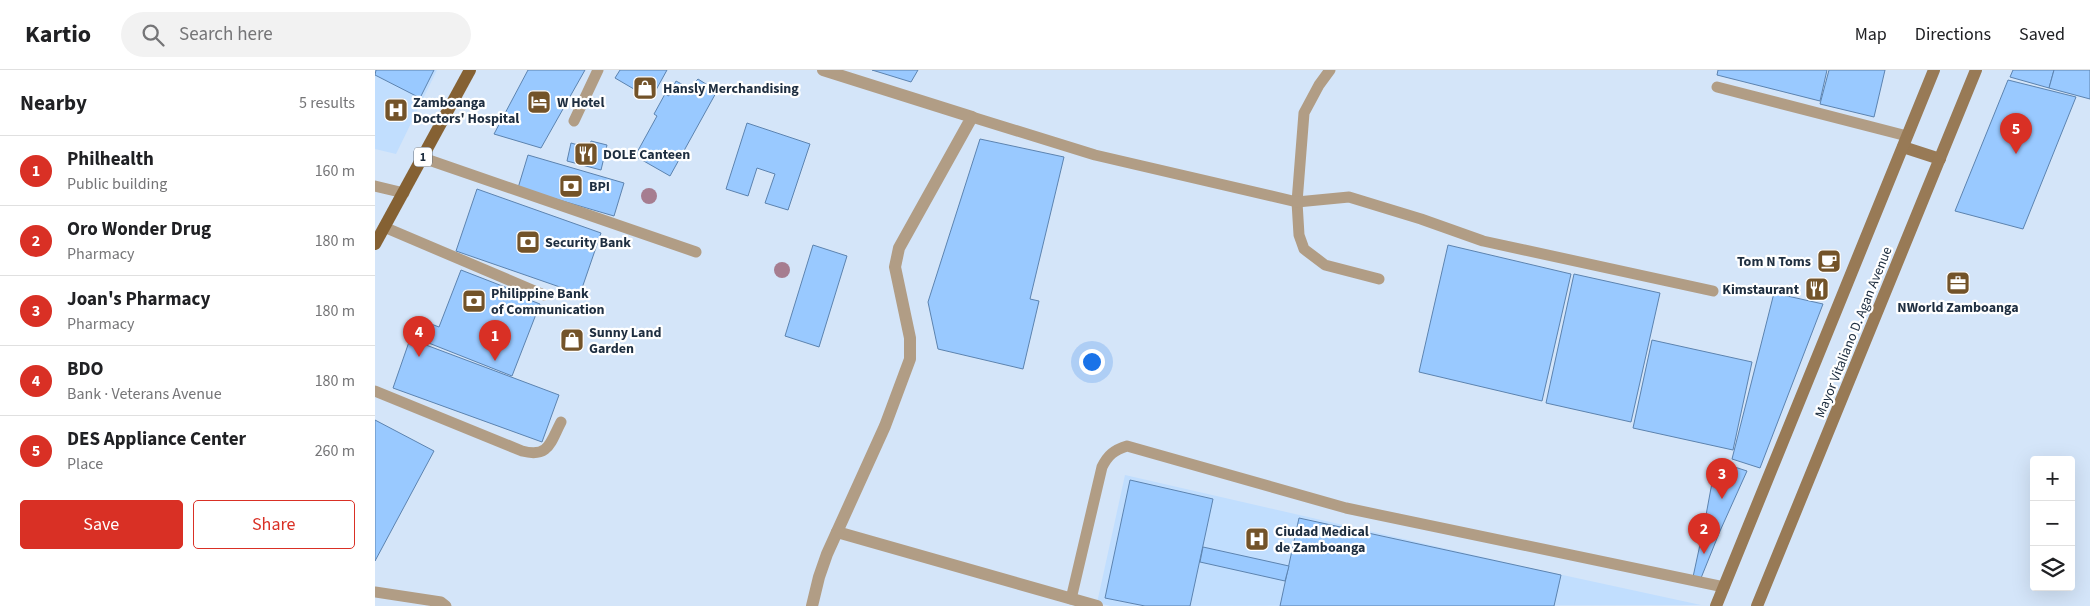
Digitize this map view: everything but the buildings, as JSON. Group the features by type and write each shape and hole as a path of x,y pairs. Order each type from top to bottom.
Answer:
{"main road":[{"name":"1","path":"375,244 470,70"},
{"name":"Mayor Vitaliano D. Agan Avenue","path":"1716,606 1934,70"},
{"name":"Mayor Vitaliano D. Agan Avenue","path":"1757,606 1976,70"},
{"path":"1905,141 1940,159"}],"street":[{"path":"812,606 819,577 837,532 885,426 910,359 910,338 895,267 899,248 972,117 823,70"},
{"path":"837,532 1097,606"}],"lane":[{"path":"574,121 598,70"},
{"path":"1330,70 1319,85 1304,113 1297,202 1299,235 1304,249 1325,265 1379,279"},
{"path":"1717,87 1905,141"},
{"path":"972,117 1095,155 1297,202 1349,197 1421,219 1483,241 1713,291"},
{"path":"423,158 696,252"},
{"path":"375,186 403,193"},
{"path":"384,227 544,295"},
{"path":"375,391 523,451 536,454 547,450 561,422"},
{"path":"1071,599 1102,467 1107,456 1116,449 1127,446 1346,508 1724,587"},
{"path":"375,592 441,602 446,606"}],"shaded area":[{"name":"Zamboanga Doctors' Hospital","path":"375,70 437,70 396,154 375,149"},
{"name":"Ciudad Medical de Zamboanga","path":"1125,475 1701,605 1111,606 1097,603"}],"place":[{"name":"Hansly Merchandising","path":"645,88"},
{"name":"W Hotel","path":"539,102"},
{"name":"Zamboanga Doctors' Hospital","path":"396,110"},
{"name":"DOLE Canteen","path":"586,154"},
{"name":"DES Appliance Center","path":"2016,154"},
{"name":"BPI","path":"571,186"},
{"name":"Security Bank","path":"528,242"},
{"name":"Tom N Toms","path":"1829,261"},
{"name":"NWorld Zamboanga","path":"1958,283"},
{"name":"Kimstaurant","path":"1817,289"},
{"name":"Philippine Bank of Communication","path":"474,301"},
{"name":"Sunny Land Garden","path":"572,340"},
{"name":"BDO","path":"419,357"},
{"name":"Philhealth","path":"495,361"},
{"name":"Joan's Pharmacy","path":"1722,499"},
{"name":"Ciudad Medical de Zamboanga","path":"1257,539"},
{"name":"Oro Wonder Drug","path":"1704,554"}]}
